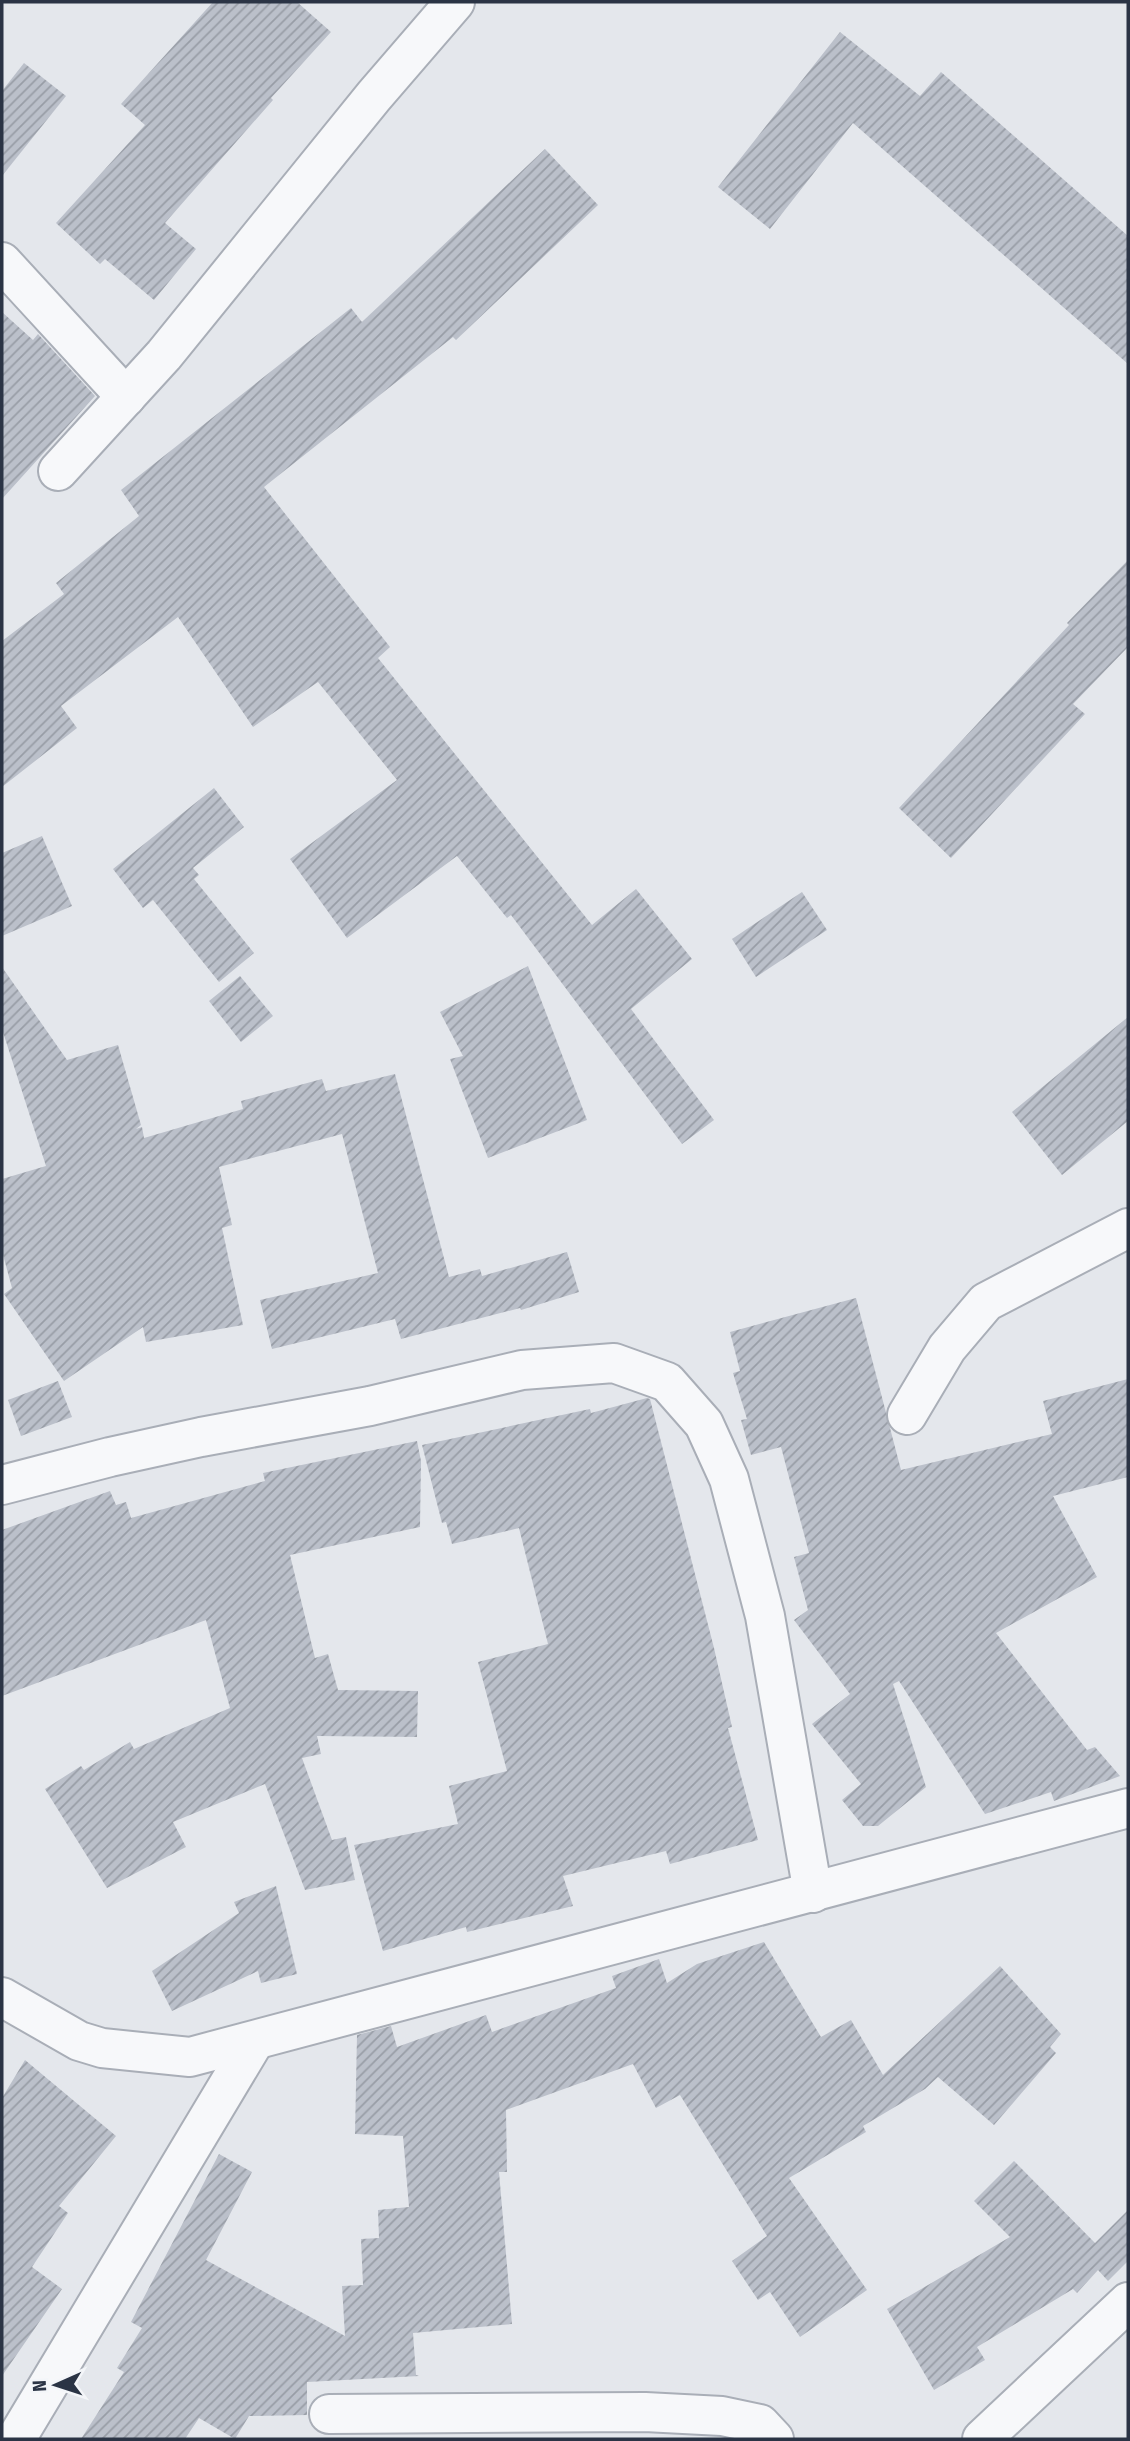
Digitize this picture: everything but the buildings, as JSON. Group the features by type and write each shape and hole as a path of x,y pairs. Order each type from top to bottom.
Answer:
{"street":[{"path":"58,471 164,355 374,96 455,2"},
{"path":"2,262 125,397"},
{"path":"907,1415 947,1348 986,1302 1128,1228"},
{"path":"2,1485 136,1451 370,1406 522,1370 614,1363 667,1382 704,1424 729,1479 765,1616 813,1892"},
{"path":"2,1997 79,2041 102,2048 190,2057 1128,1808"},
{"path":"16,2439 254,2042"},
{"path":"982,2439 1128,2302"},
{"path":"329,2414 645,2412 722,2416 760,2424 774,2439"}]}
